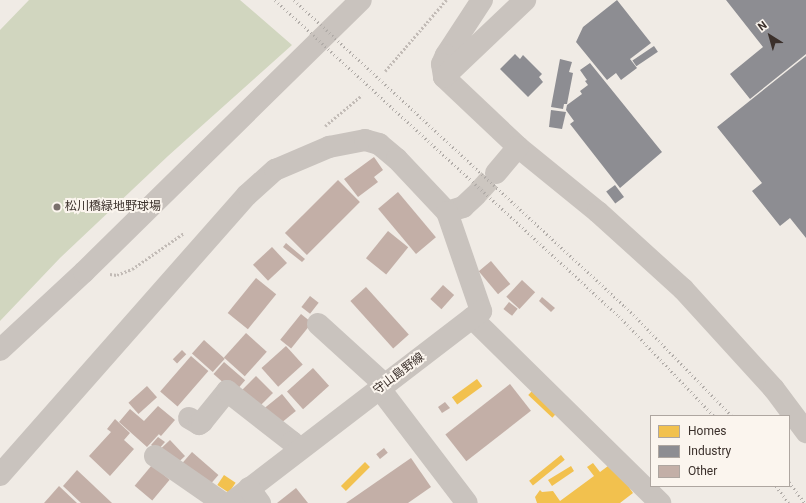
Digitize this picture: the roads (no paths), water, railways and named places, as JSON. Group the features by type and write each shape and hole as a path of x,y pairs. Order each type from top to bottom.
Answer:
{"street":[{"path":"0,350 84,272 269,87 361,0"},
{"path":"482,0 442,64 444,77 518,146 598,212 683,289 774,389 806,432"},
{"path":"444,77 525,0"},
{"path":"0,474 247,196 274,170 329,147 365,140 379,144 397,159 447,212 481,311 472,318 660,503"},
{"path":"496,172 518,146"},
{"path":"447,212 463,207 475,196"},
{"name":"守山島野線","path":"231,503 255,495 298,450 472,318"},
{"path":"318,324 383,387 467,503"},
{"path":"189,418 199,424 202,422 227,391 292,442 298,450"},
{"path":"155,456 223,503"}],"tunnel":[{"path":"475,196 496,173"}],"railway":[{"path":"275,0 619,316 713,415"},
{"path":"294,0 625,306 731,415"},
{"path":"790,483 805,503"},
{"path":"777,487 789,503"}],"place":[{"name":"松川橋緑地野球場","path":"57,207"}]}
